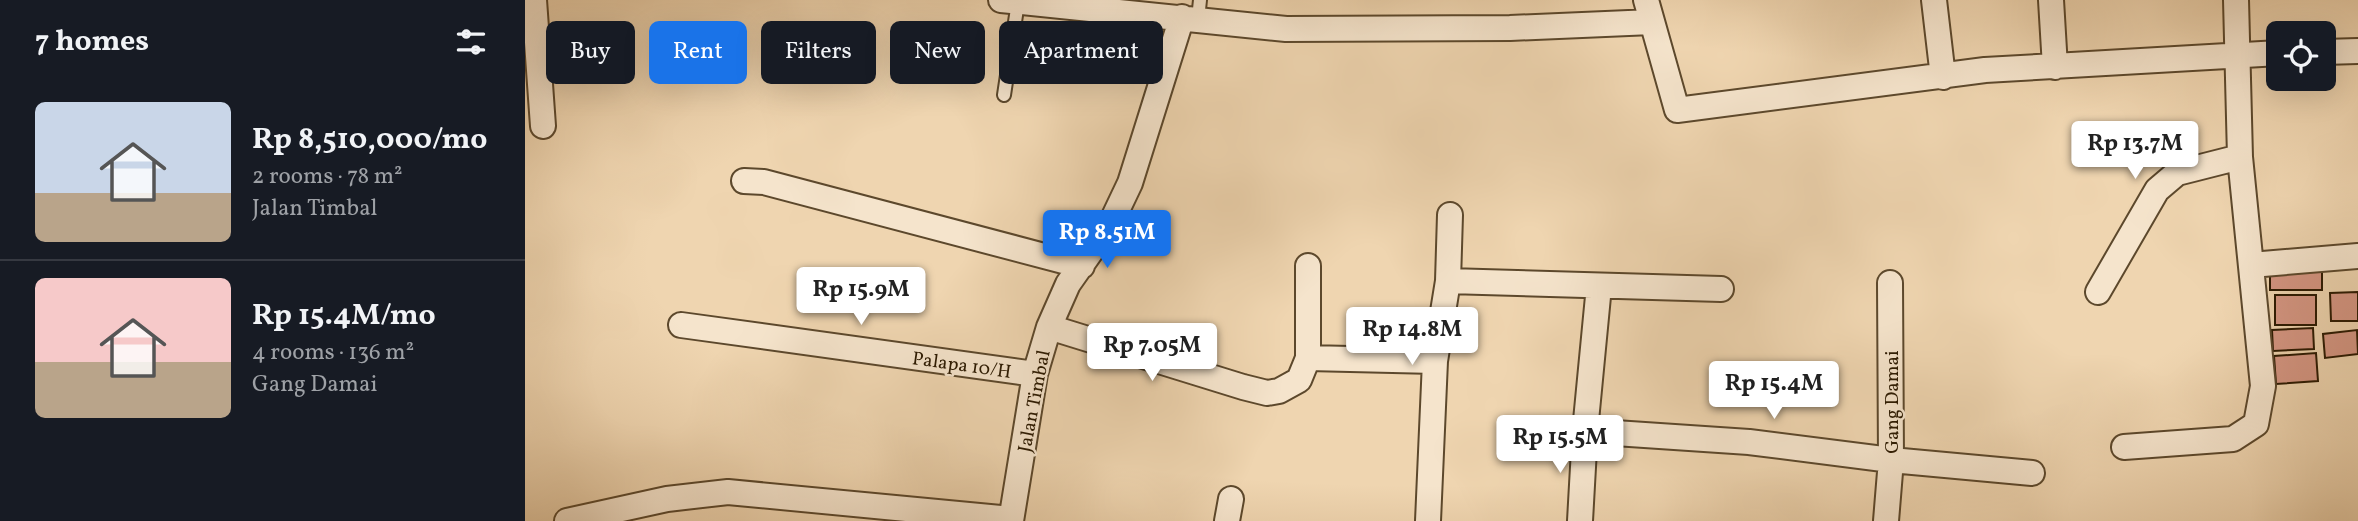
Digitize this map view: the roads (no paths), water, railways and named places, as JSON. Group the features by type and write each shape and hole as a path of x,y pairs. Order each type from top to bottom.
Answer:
{"street":[{"path":"1934,0 1943,77"},
{"path":"2051,0 2055,67"},
{"path":"2124,447 2233,439 2256,424 2263,386 2241,157 2236,0"},
{"path":"1010,1 1193,12 1286,29 1510,28 1649,11 1677,110 1985,70 2266,53"},
{"path":"531,11 543,126"},
{"name":"Jalan Timbal","path":"1011,520 1035,374 1049,327 1068,284 1111,223 1130,183 1193,12"},
{"path":"2336,52 2358,51"},
{"path":"2098,292 2157,190 2176,173 2241,157"},
{"path":"744,181 764,182 1082,265"},
{"path":"1428,521 1435,361 1448,281 1450,215"},
{"path":"2251,265 2358,256"},
{"path":"1049,327 1267,393 1279,391 1299,380 1308,358 1308,266"},
{"path":"1448,281 1721,289"},
{"name":"Gang Damai","path":"1886,521 1891,460 1890,283"},
{"path":"1580,521 1585,431 1599,286"},
{"name":"Palapa 10/H","path":"681,325 1035,374"},
{"path":"1308,358 1435,361"},
{"path":"1585,431 1794,446 1891,460 2032,473"},
{"path":"567,521 652,512 728,492 1011,520"}],"lane":[{"path":"1004,95 1010,1"}]}
